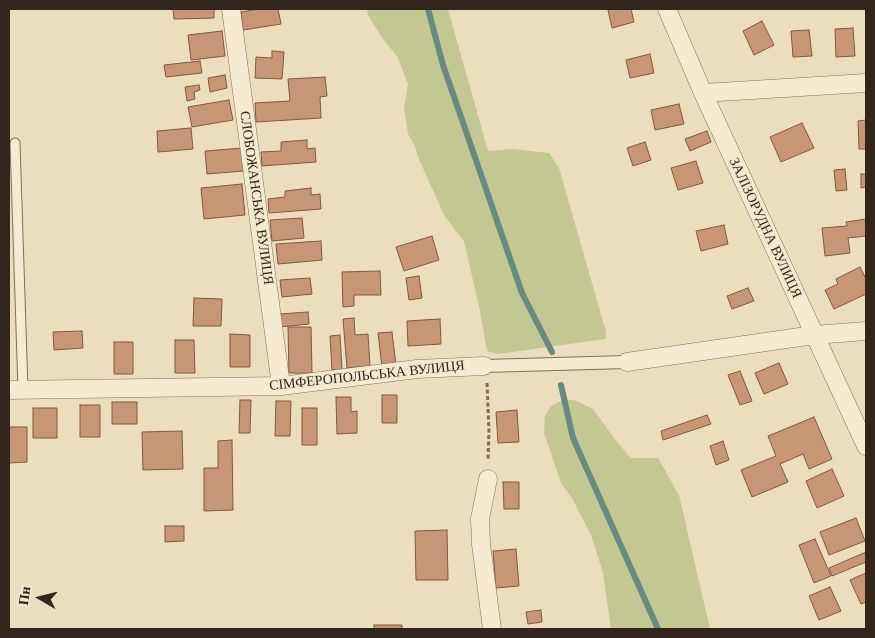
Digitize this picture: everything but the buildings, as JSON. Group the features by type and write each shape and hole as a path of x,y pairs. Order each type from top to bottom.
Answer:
{"street":[{"name":"СЛОБОЖАНСЬКА ВУЛИЦЯ","path":"231,9 281,386"},
{"name":"ЗАЛІЗОРУДНА ВУЛИЦЯ","path":"667,9 703,93 866,446"},
{"path":"703,93 866,83"},
{"name":"СІМФЕРОПОЛЬСЬКА ВУЛИЦЯ","path":"16,390 281,386 417,369 627,362 814,335 866,331"},
{"path":"488,479 480,519 492,629"}],"lane":[{"path":"15,143 16,390"}],"path":[{"path":"484,366 488,390 488,479"}],"green space":[{"path":"367,9 448,9 488,151 513,149 549,153 559,168 606,332 605,339 498,354 487,351 464,241 445,217 418,157 415,146 408,134 404,108 408,84 397,56 382,38 368,15"},
{"path":"565,399 577,401 593,409 631,458 658,458 679,495 710,629 611,629 603,573 591,535 573,500 561,483 544,433 545,416 551,406"}],"waterway":[{"path":"428,9 443,65 522,293 552,352"},
{"path":"561,385 573,438 658,629"}]}
